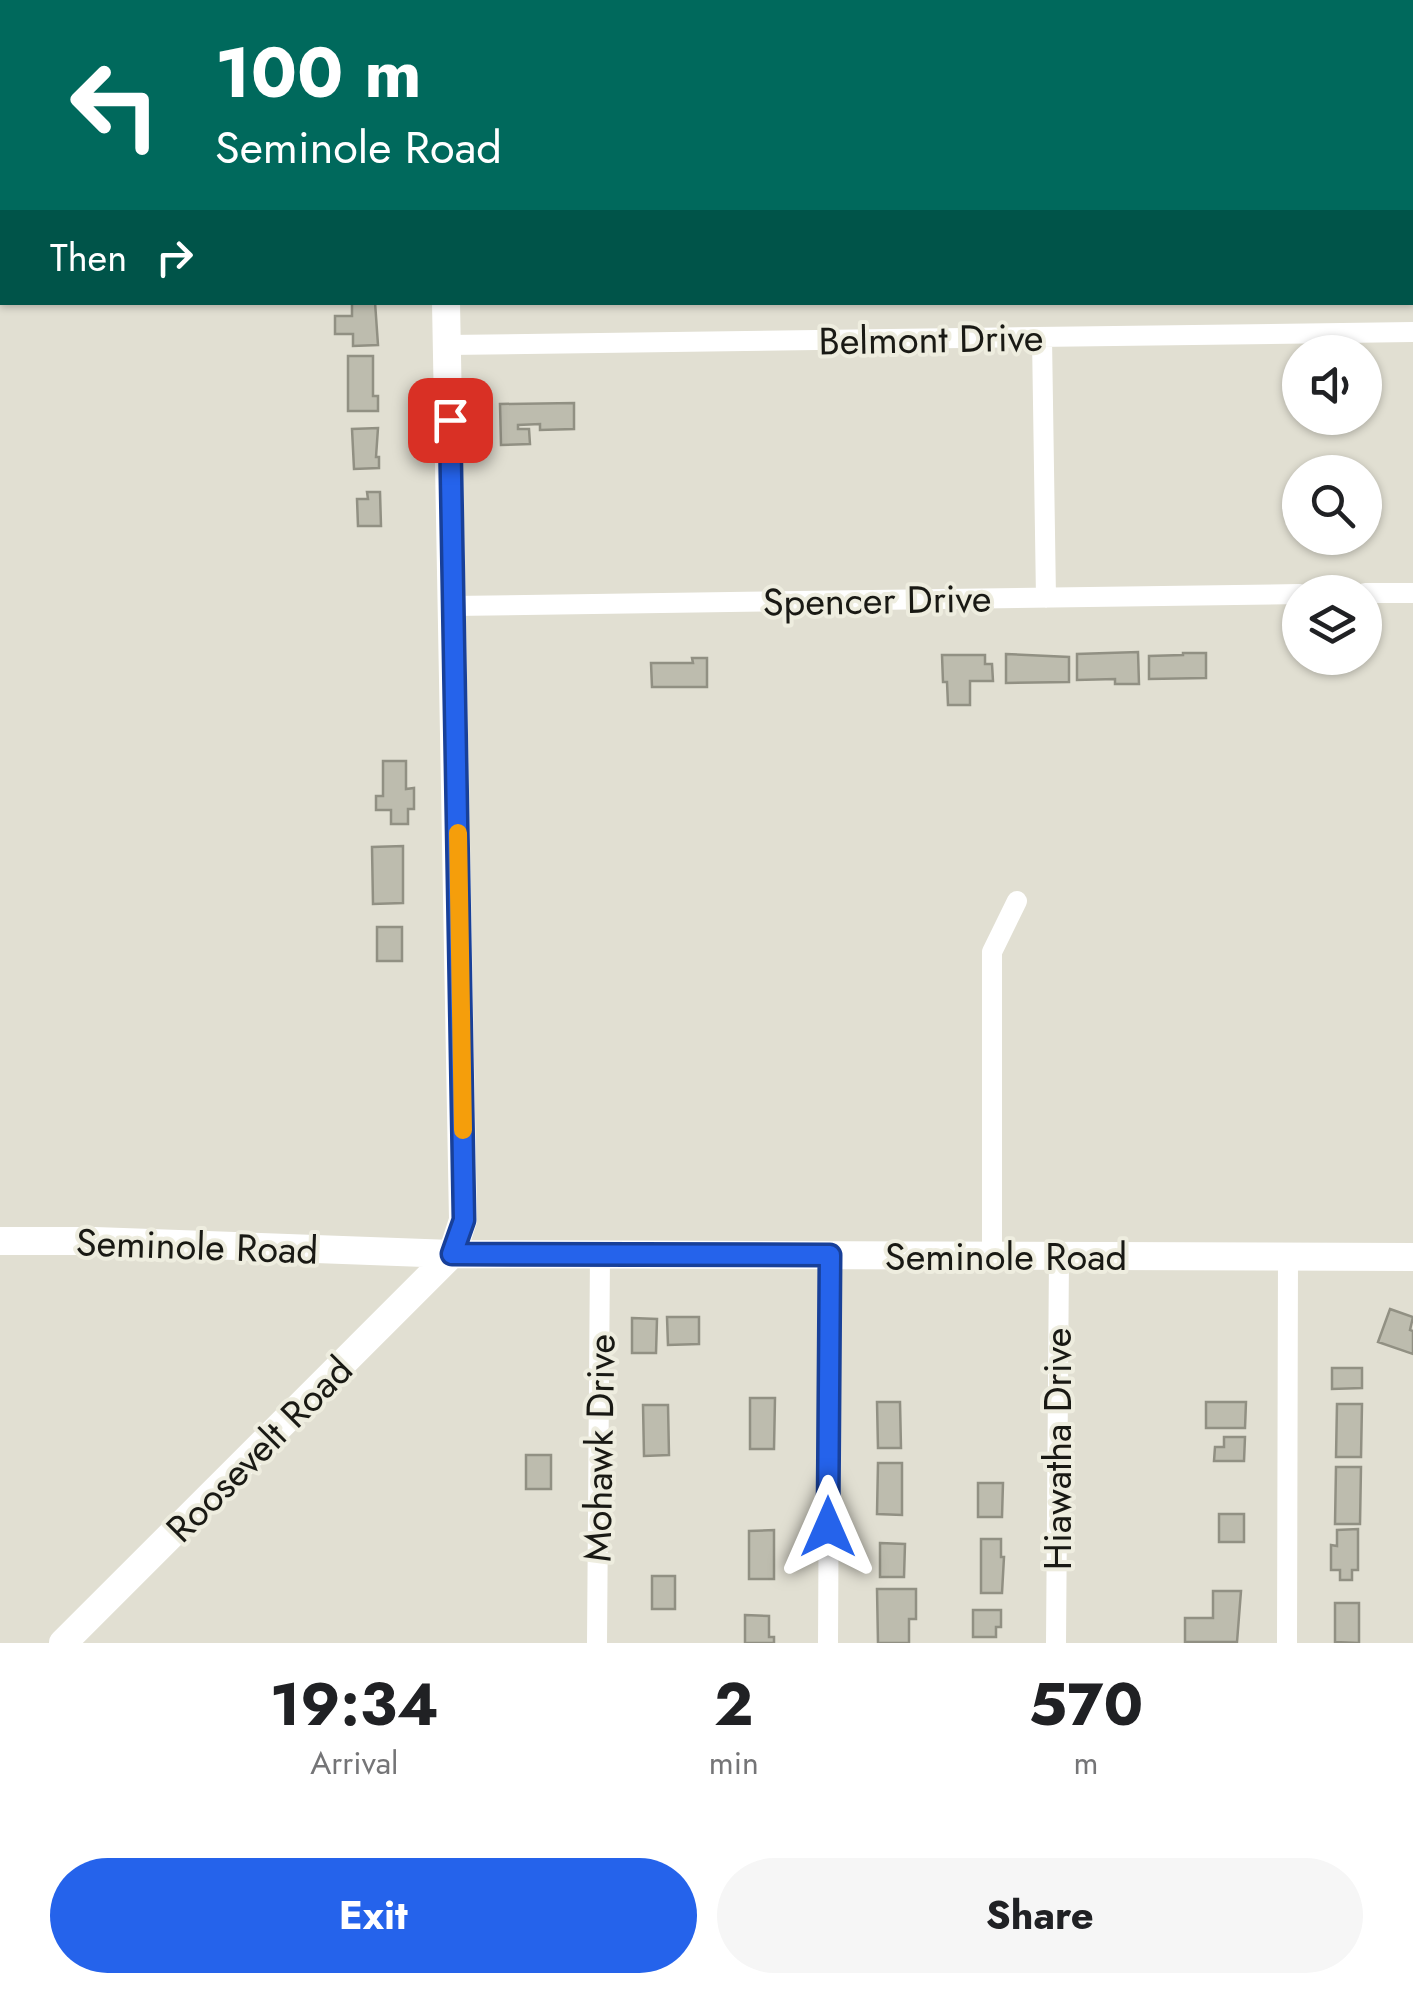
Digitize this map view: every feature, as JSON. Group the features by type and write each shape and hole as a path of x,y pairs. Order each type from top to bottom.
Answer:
{"street":[{"path":"446,305 464,1220 452,1254"},
{"name":"Belmont Drive","path":"448,345 1413,332"},
{"path":"1042,338 1046,598"},
{"path":"1382,593 1413,593"},
{"name":"Spencer Drive","path":"453,606 1282,594"},
{"path":"992,1255 992,952 1017,900"},
{"name":"Seminole Road","path":"0,1241 452,1254 1413,1257"},
{"name":"Roosevelt Road","path":"64,1643 452,1254"},
{"name":"Mohawk Drive","path":"597,1643 600,1254"},
{"path":"828,1643 830,1255"},
{"name":"Hiawatha Drive","path":"1056,1643 1058,1256"},
{"path":"1287,1643 1288,1256"}],"building":[{"path":"352,305 375,305 378,345 353,346 353,334 335,334 335,316 352,316"},
{"path":"348,356 373,356 373,396 378,396 378,411 348,411"},
{"path":"574,403 574,429 540,430 540,424 518,425 518,429 529,429 530,444 501,445 500,404"},
{"path":"378,428 379,468 354,469 352,429"},
{"path":"367,492 380,492 381,526 358,526 357,499 368,499"},
{"path":"1138,652 1139,684 1115,684 1115,679 1077,680 1077,654"},
{"path":"1206,653 1206,678 1149,679 1149,656"},
{"path":"1006,654 1069,657 1069,682 1006,683"},
{"path":"942,655 985,655 985,664 992,664 993,681 970,681 970,705 948,705"},
{"path":"692,658 707,658 707,687 652,687 651,663 693,663"},
{"path":"383,761 406,761 406,789 414,788 414,809 408,809 408,824 391,824 391,810 376,810 376,796 383,796"},
{"path":"403,846 403,903 373,904 372,847"},
{"path":"377,927 402,927 402,961 377,961"},
{"path":"1390,1309 1413,1317 1413,1354 1378,1342"},
{"path":"667,1317 699,1317 699,1344 668,1345"},
{"path":"632,1318 657,1319 656,1353 632,1353"},
{"path":"1332,1368 1362,1368 1362,1388 1332,1389"},
{"path":"750,1398 775,1398 774,1449 750,1449"},
{"path":"877,1402 900,1402 901,1448 878,1448"},
{"path":"1206,1402 1246,1402 1245,1428 1206,1428"},
{"path":"1337,1404 1362,1404 1361,1457 1336,1457"},
{"path":"643,1405 668,1405 669,1455 644,1456"},
{"path":"1224,1437 1245,1437 1244,1461 1214,1461 1215,1447 1224,1447"},
{"path":"526,1455 551,1455 551,1489 526,1489"},
{"path":"878,1463 902,1463 902,1515 877,1514"},
{"path":"1336,1467 1361,1467 1360,1524 1335,1524"},
{"path":"978,1483 1003,1483 1002,1517 978,1517"},
{"path":"1219,1514 1244,1514 1244,1542 1219,1542"},
{"path":"1358,1529 1358,1570 1352,1570 1352,1580 1340,1580 1340,1570 1331,1570 1331,1545 1337,1546 1337,1530"},
{"path":"774,1530 774,1579 749,1579 749,1531"},
{"path":"981,1539 1001,1539 1002,1593 981,1593"},
{"path":"880,1543 905,1544 904,1577 880,1577"},
{"path":"652,1576 675,1576 675,1609 652,1609"},
{"path":"877,1589 916,1589 916,1619 909,1619 909,1643 878,1643"},
{"path":"1213,1591 1241,1591 1237,1642 1185,1642 1185,1618 1213,1618"},
{"path":"1335,1603 1359,1603 1359,1643 1335,1642"},
{"path":"973,1610 1001,1610 1001,1627 996,1627 996,1637 973,1637"},
{"path":"745,1615 769,1616 769,1637 774,1637 774,1643 745,1643"}],"slow traffic":[{"path":"458,833 463,1130"}],"route":[{"path":"450,420 464,1220 452,1254 830,1255 828,1527"}]}
